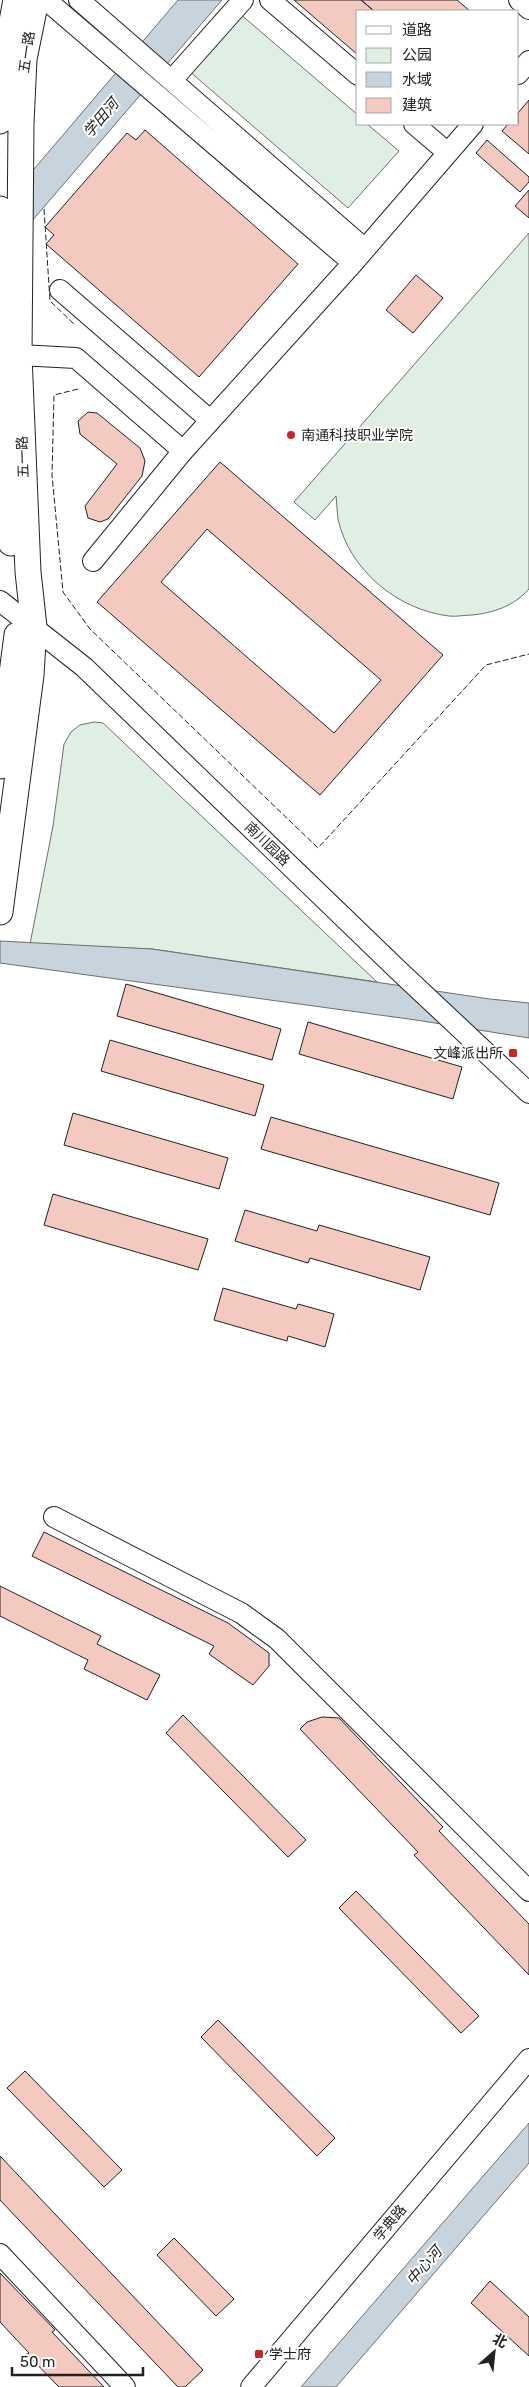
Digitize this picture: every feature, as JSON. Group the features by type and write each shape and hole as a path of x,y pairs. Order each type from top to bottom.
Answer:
{"main road":[{"name":"五一路","path":"0,121 16,0"},
{"name":"五一路","path":"12,38 36,0"},
{"name":"五一路","path":"6,355 20,250 20,171 24,59 12,38"},
{"name":"五一路","path":"0,209 6,355 28,572 26,622 32,675 0,912"},
{"name":"五一路","path":"0,766 15,664 26,622"}],"street":[{"path":"46,0 359,256"},
{"path":"79,0 172,80 359,256"},
{"path":"172,80 242,0"},
{"path":"270,0 356,74"},
{"path":"519,0 529,9"},
{"path":"519,73 529,61"},
{"path":"415,125 448,153"},
{"path":"93,561 183,451 359,256 472,125"},
{"path":"60,290 210,420"},
{"path":"6,355 76,358 183,451"},
{"name":"南川园路","path":"0,601 84,668 398,970 529,1092"},
{"path":"54,1517 241,1613 277,1639 529,1891"},
{"name":"学典路","path":"251,2387 529,2059"},
{"path":"0,2254 125,2387"}],"green space":[{"path":"239,13 356,113 356,125 368,125 399,151 348,208 189,71"},
{"path":"529,233 529,589 517,600 503,608 488,612 449,616 430,612 394,596 365,571 353,555 344,538 338,519 336,496 315,520 294,502"},
{"path":"94,722 103,723 377,982 152,949 30,944 53,826 64,744 71,732 80,725"}],"water":[{"name":"学田河","path":"178,0 222,0 0,258 0,209"},
{"path":"0,941 152,949 490,999 529,1003 529,1038 416,1020 0,963"},
{"name":"中心河","path":"529,2123 529,2163 336,2387 301,2387"}],"building":[{"path":"294,0 361,0 373,10 356,10 356,53"},
{"path":"361,0 457,0 469,10 373,10"},
{"path":"529,100 529,154 502,131 507,125 519,125 519,112"},
{"path":"145,130 298,264 199,377 46,244 54,235 45,227 127,133 136,140"},
{"path":"487,140 529,177 529,182 520,192 476,153"},
{"path":"529,190 529,218 515,206"},
{"path":"416,275 443,298 413,333 386,310"},
{"path":"88,412 97,413 140,448 145,461 142,476 108,519 100,522 88,518 85,506 117,464 80,434 78,421"},
{"path":"220,462 443,655 320,795 97,602","holes":["207,529 381,680 334,733 161,582"]},
{"path":"126,984 281,1029 272,1060 117,1016"},
{"path":"308,1022 462,1067 453,1099 299,1054"},
{"path":"110,1040 264,1085 255,1116 101,1071"},
{"path":"73,1113 228,1158 219,1189 64,1145"},
{"path":"271,1117 499,1183 490,1215 261,1149"},
{"path":"53,1194 208,1239 198,1270 44,1225"},
{"path":"245,1210 317,1231 319,1225 430,1257 420,1290 310,1258 308,1263 235,1241"},
{"path":"223,1288 296,1309 298,1304 334,1314 325,1347 288,1336 287,1341 214,1320"},
{"path":"44,1532 228,1623 269,1653 269,1666 253,1685 209,1654 214,1646 32,1556"},
{"path":"0,1586 101,1636 97,1644 160,1675 147,1700 84,1669 88,1660 0,1616"},
{"path":"183,1715 306,1840 288,1857 166,1733"},
{"path":"322,1717 339,1718 443,1827 439,1831 529,1924 529,1975 414,1855 418,1852 300,1729 307,1722"},
{"path":"356,1891 479,2016 461,2033 339,1908"},
{"path":"218,2020 335,2138 317,2156 201,2037"},
{"path":"25,2071 122,2170 104,2187 7,2088"},
{"path":"0,2156 203,2370 185,2387 178,2387 0,2200"},
{"path":"174,2238 234,2299 216,2316 157,2255"},
{"path":"0,2273 55,2330 52,2332 104,2387 59,2387 27,2354 29,2353 0,2322"},
{"path":"490,2281 529,2317 529,2356 471,2303"}],"fence":[{"path":"44,209 50,301 74,324"},
{"path":"78,389 54,395 52,475 63,592 90,629 318,848 486,665 529,654"}],"place":[{"name":"南通科技职业学院","path":"291,435"},
{"name":"文峰派出所","path":"513,1053"},
{"name":"学士府","path":"259,2354"}]}
